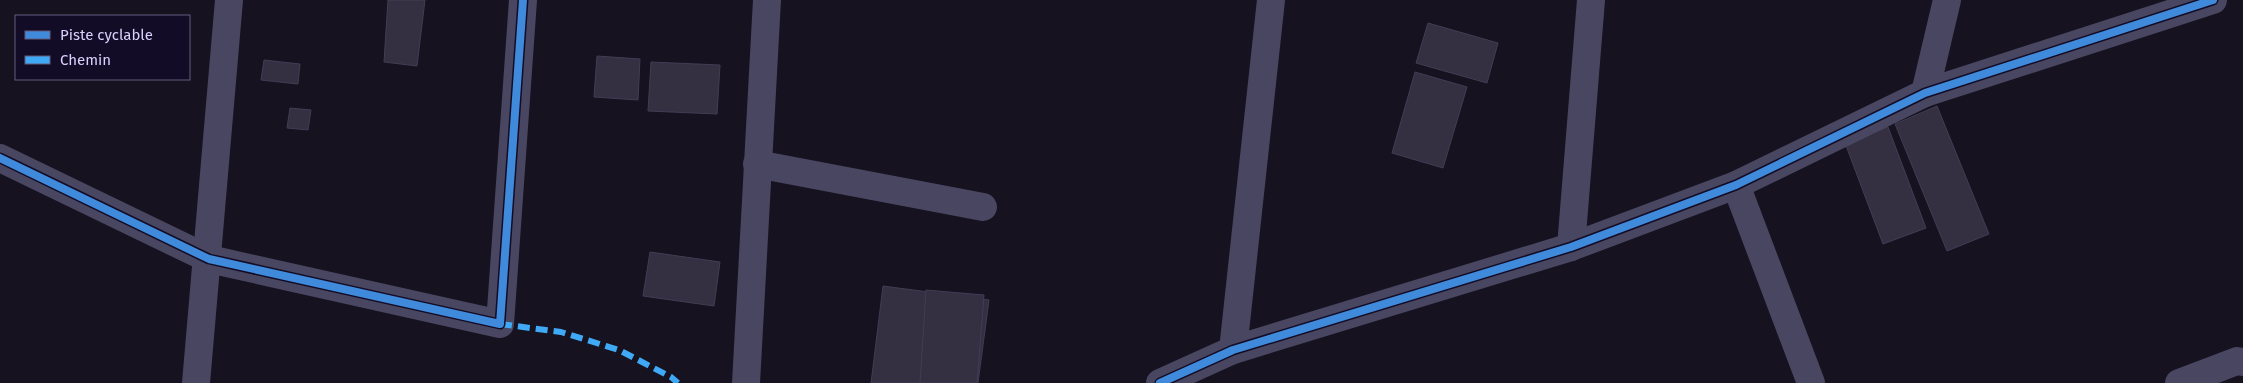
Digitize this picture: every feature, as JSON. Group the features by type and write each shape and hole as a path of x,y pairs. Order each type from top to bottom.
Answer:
{"street":[{"path":"196,383 229,0"},
{"path":"0,158 208,259 500,324 522,0"},
{"path":"746,383 767,0"},
{"path":"1233,350 1271,0"},
{"path":"1571,246 1591,0"},
{"path":"1925,93 1947,0"},
{"path":"1160,383 1233,350 1571,246 1736,185 1925,93 2213,0"},
{"path":"757,164 983,207"},
{"path":"1736,185 1810,383"},
{"path":"2179,383 2237,360 2243,362"}],"building":[{"path":"388,0 425,0 417,66 384,62"},
{"path":"1428,23 1498,43 1487,83 1416,63"},
{"path":"597,56 640,59 638,100 594,97"},
{"path":"264,60 300,64 298,84 261,80"},
{"path":"651,62 720,65 717,114 648,111"},
{"path":"1415,72 1467,87 1443,168 1392,153"},
{"path":"1937,106 1989,234 1947,251 1895,124"},
{"path":"290,108 311,110 308,130 287,128"},
{"path":"1888,127 1926,228 1883,244 1845,143"},
{"path":"650,252 720,262 714,306 643,296"},
{"path":"883,286 989,300 978,383 871,383"},
{"path":"926,290 984,295 977,383 920,383"}],"marked path":[{"path":"500,324 561,332 619,350 671,377 678,383"}],"cycle path":[{"path":"0,158 209,259 500,324 523,0"},
{"path":"1160,383 1233,350 1571,247 1736,185 1925,93 2213,0"}]}
